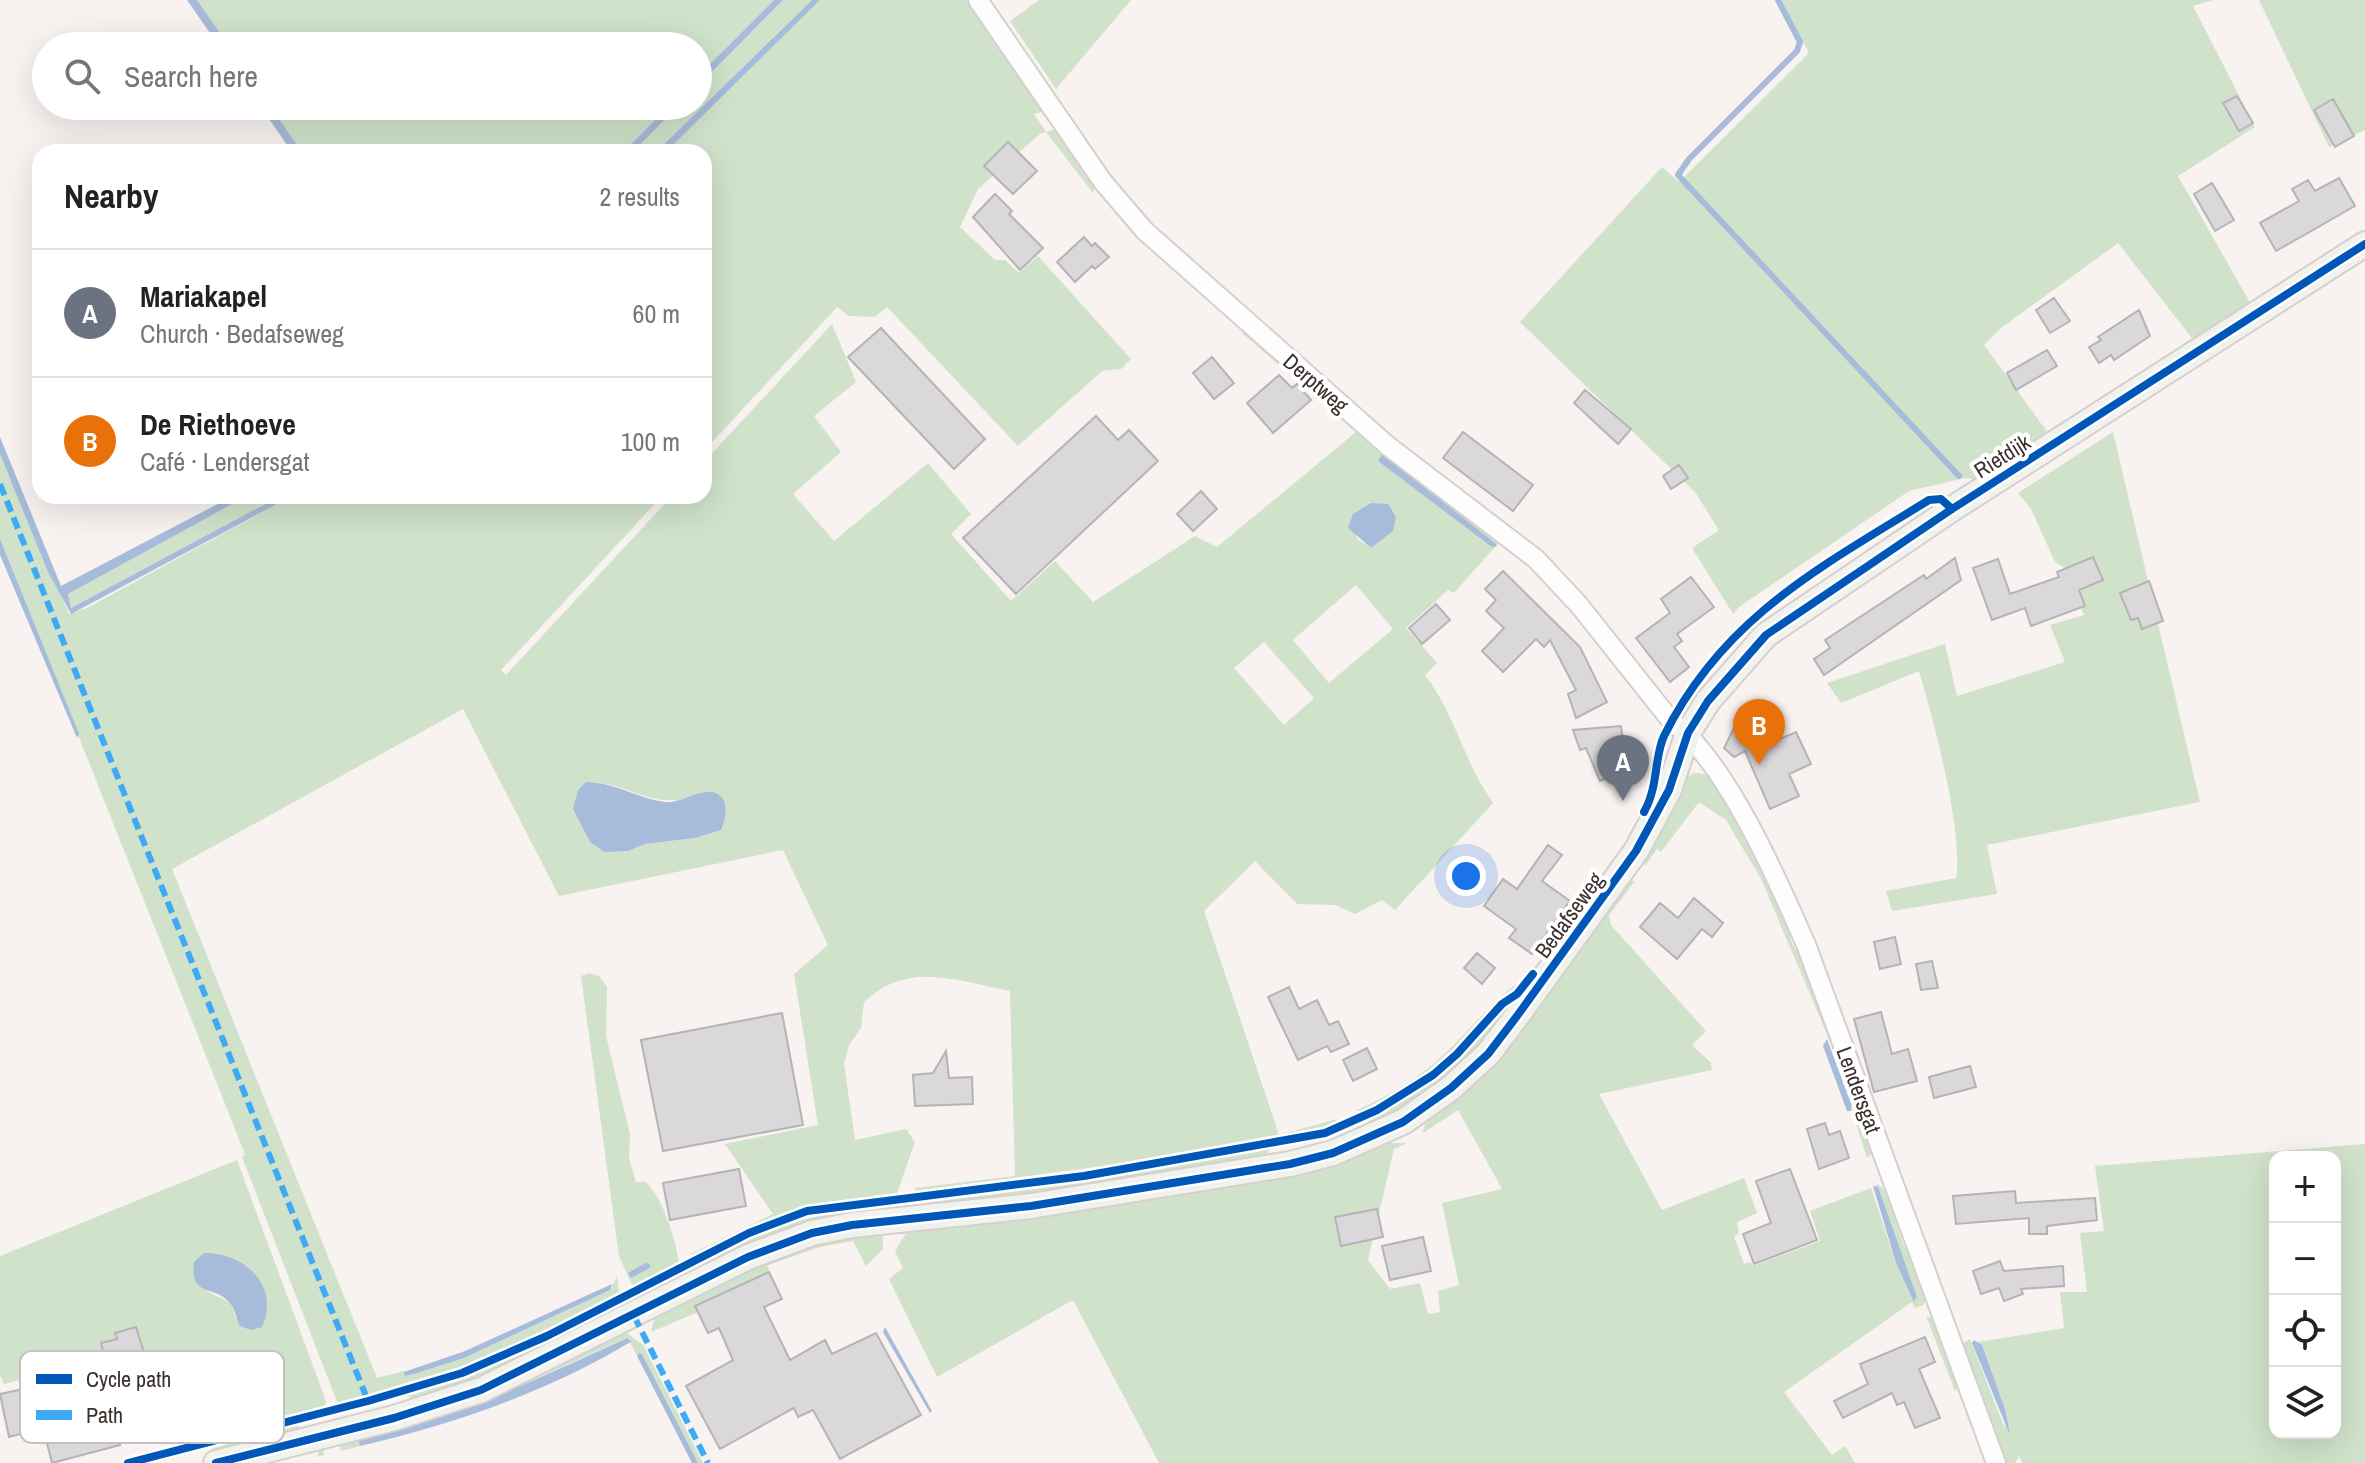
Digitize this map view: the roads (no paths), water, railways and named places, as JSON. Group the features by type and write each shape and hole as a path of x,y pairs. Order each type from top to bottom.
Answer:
{"street":[{"name":"Derptweg","path":"978,0 1103,182 1145,231 1388,446 1536,559 1579,605 1672,722 1688,733"},
{"name":"Rietdijk","path":"1688,733 1708,701 1745,657 1791,615 2365,244"},
{"name":"Bedafseweg","path":"216,1463 394,1418 481,1390 748,1257 812,1233 852,1225 1031,1206 1290,1164 1333,1153 1403,1122 1451,1088 1488,1054 1564,953 1636,851 1669,790 1688,733"},
{"name":"Lendersgat","path":"1688,733 1743,818 1794,918 1996,1463"}],"water":[{"path":"187,0 197,0 219,32 209,32"},
{"path":"774,0 783,0 712,72 712,62"},
{"path":"812,0 820,0 712,107 712,97"},
{"path":"270,120 280,120 296,144 286,144"},
{"path":"655,120 664,120 641,144 631,144"},
{"path":"689,120 698,120 674,144 664,144"},
{"path":"0,437 61,586 218,504 232,504 68,594 71,608 265,504 277,504 71,614 48,572 0,454"},
{"path":"1382,454 1497,546 1492,547 1378,461"},
{"path":"1371,503 1388,504 1396,517 1393,531 1371,548 1348,528 1353,514"},
{"path":"0,539 79,734 77,738 0,555"},
{"path":"586,782 665,802 713,792 725,802 724,821 721,830 695,838 645,844 628,851 605,852 590,842 573,809 578,790"},
{"path":"1827,1039 1851,1111 1847,1111 1823,1046"},
{"path":"1873,1186 1878,1187 1917,1297 1914,1302 1896,1263"},
{"path":"204,1253 233,1259 256,1275 266,1298 262,1327 251,1330 240,1326 229,1302 199,1286 194,1262"},
{"path":"612,1284 610,1290 464,1358 405,1376 404,1372 465,1351"},
{"path":"885,1327 932,1411 930,1413 883,1332"},
{"path":"627,1338 632,1341 535,1390 466,1416 360,1446 359,1441 363,1439 465,1408"},
{"path":"1974,1340 1982,1345 2005,1409 2010,1435 1972,1343"},
{"path":"639,1353 698,1463 692,1463 637,1356"}],"waterway":[{"path":"1778,0 1800,42 1797,51 1689,159 1678,175 1959,476"},
{"path":"632,1274 647,1266"}],"place":[{"name":"De Riethoeve","path":"1759,765"},
{"name":"Mariakapel","path":"1623,801"}]}
